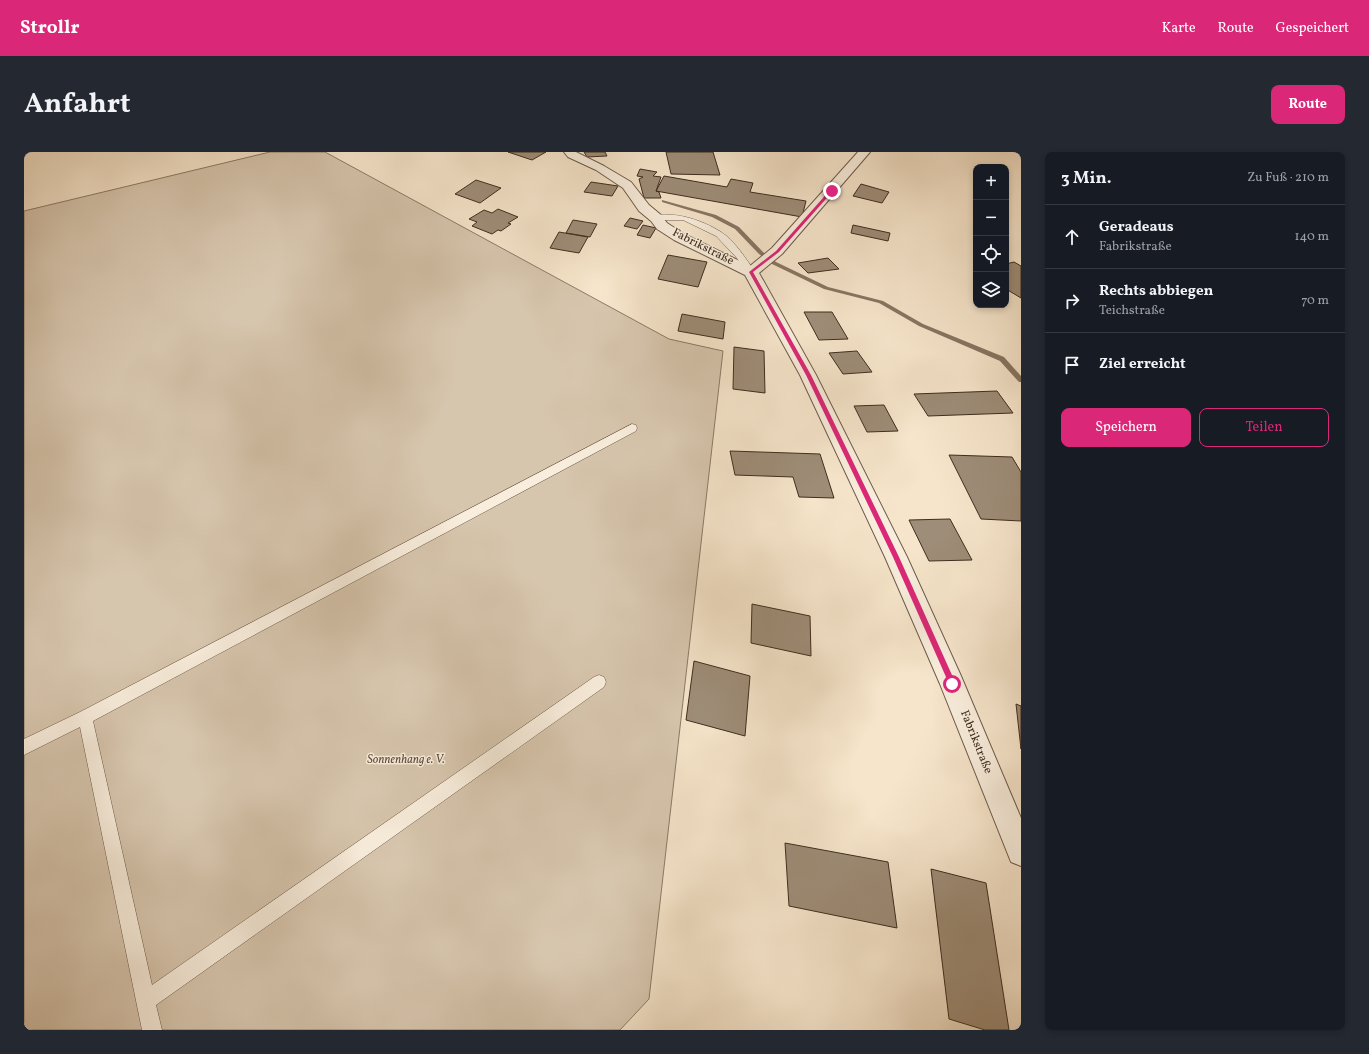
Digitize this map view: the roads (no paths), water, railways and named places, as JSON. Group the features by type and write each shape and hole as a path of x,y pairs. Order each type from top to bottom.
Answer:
{"street":[{"name":"Fabrikstraße","path":"570,152 572,155 600,168 627,185 644,208 656,218 662,226 679,237 756,267 896,557 952,684 1021,852"},
{"path":"756,267 777,252 864,152"}],"lane":[{"path":"656,218 684,218 719,234 739,255 756,267"},
{"path":"24,747 85,717 632,428"},
{"path":"145,1001 599,682"},
{"path":"85,717 152,1030"}],"waterway":[{"path":"664,201 714,216 737,228 761,253 774,263 826,288 881,302 921,325 1002,359 1021,380"}],"park label":[{"name":"Sonnenhang e. V.","path":"406,760"}]}
